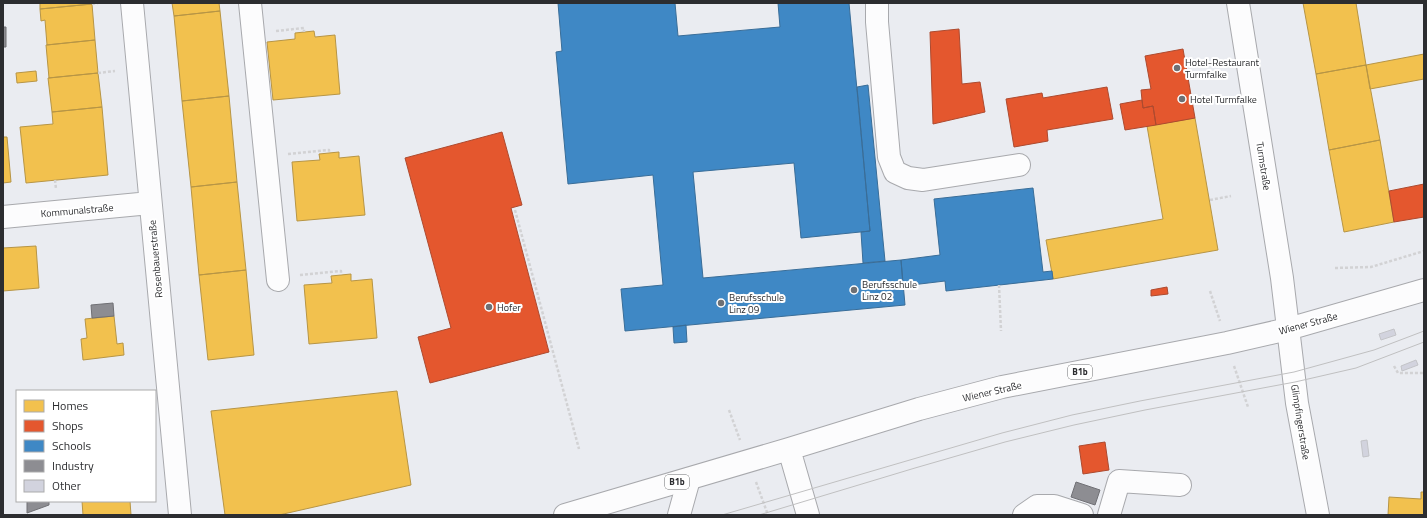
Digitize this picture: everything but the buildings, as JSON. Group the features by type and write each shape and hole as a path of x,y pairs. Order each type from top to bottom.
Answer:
{"main road":[{"name":"Rosenbauerstraße","path":"132,3 180,515"},
{"path":"250,3 278,279"},
{"path":"877,3 877,22 889,157 895,172 908,178 924,180 1019,165"},
{"name":"Turmstraße","path":"1238,3 1282,278 1288,329"},
{"name":"Kommunalstraße","path":"3,217 150,203"},
{"name":"Wiener Straße","path":"565,515 790,449 920,408 1002,387 1227,343 1288,329 1424,290"},
{"name":"Glimpfingerstraße","path":"1288,329 1297,403 1318,515"},
{"path":"790,449 808,515"},
{"path":"679,515 689,479"},
{"path":"1109,515 1119,481 1180,485"},
{"path":"1024,515 1037,506 1082,515"}],"path":[{"path":"92,4 98,3"},
{"path":"254,34 304,28 304,32"},
{"path":"98,73 116,71"},
{"path":"266,156 329,150 329,153"},
{"path":"1210,200 1231,196"},
{"path":"515,210 579,449"},
{"path":"1335,268 1371,267 1424,251"},
{"path":"278,279 341,271 341,275"},
{"path":"999,285 1001,331"},
{"path":"1394,366 1398,374 1424,373"}],"tram line":[{"path":"722,515 1002,433 1072,415 1294,372 1374,350 1424,331"},
{"path":"759,515 1005,442 1145,410 1295,382 1356,368 1424,342"}],"place":[{"name":"Hotel-Restaurant Turmfalke","path":"1177,68"},
{"name":"Hotel Turmfalke","path":"1182,99"},
{"name":"Berufsschule Linz 02","path":"854,290"},
{"name":"Berufsschule Linz 09","path":"721,303"},
{"name":"Hofer","path":"489,307"}]}
